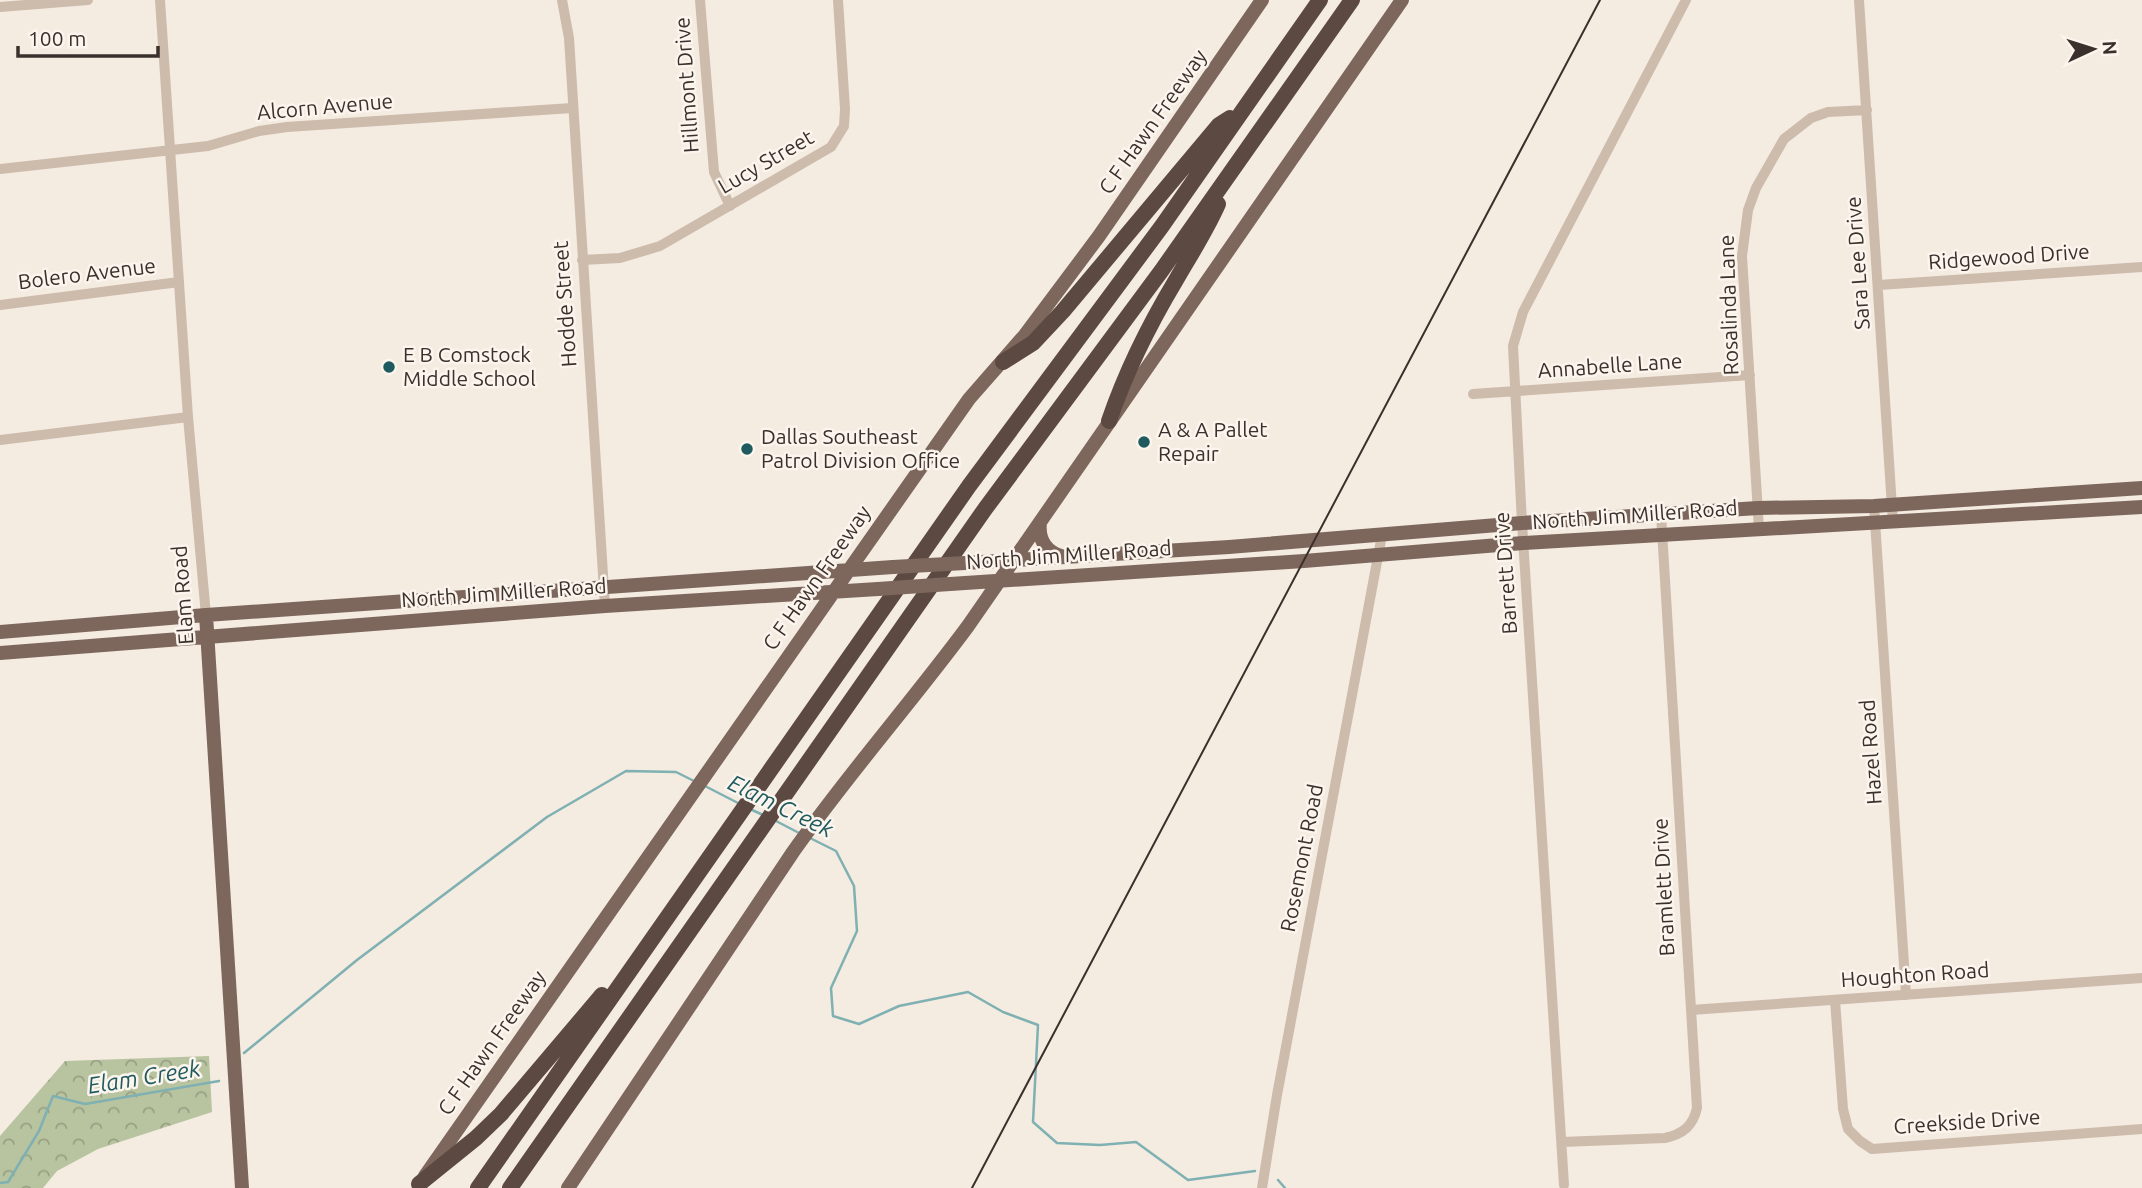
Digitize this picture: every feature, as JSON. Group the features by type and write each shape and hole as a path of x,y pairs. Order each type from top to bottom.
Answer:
{"highway":[{"path":"478,1188 962,496 1078,342 1320,0"},
{"path":"510,1188 985,509 1231,173 1352,0"},
{"path":"1003,362 1033,343 1219,125 1246,106"},
{"path":"1109,421 1124,377 1140,343 1206,231 1231,173"},
{"path":"418,1186 501,1114 591,1006 629,970"},
{"path":"522,1188 538,1148"}],"main road":[{"name":"C F Hawn Freeway","path":"418,1186 969,399 1026,335 1099,236 1262,0"},
{"path":"568,1188 793,852 943,660 1402,0"},
{"name":"North Jim Miller Road","path":"0,632 766,575 1076,558 1521,523 1758,508 1874,506 2142,488"},
{"name":"North Jim Miller Road","path":"0,653 605,606 1296,562 1523,543 2142,507"},
{"path":"1040,522 1041,538 1049,552 1076,558"},
{"path":"766,575 769,596"},
{"path":"691,581 691,600"},
{"path":"468,597 469,617"},
{"path":"383,603 384,622"},
{"name":"Elam Road","path":"206,615 242,1188"}],"street":[{"path":"0,7 88,0"},
{"name":"Elam Road","path":"160,0 188,417 206,615"},
{"name":"Hodde Street","path":"562,0 569,38 605,606"},
{"name":"Hillmont Drive","path":"701,0 714,172 730,206"},
{"name":"Lucy Street","path":"582,260 637,254 660,246 831,147 844,126 845,109 838,0"},
{"name":"Barrett Drive","path":"1564,1185 1521,523 1513,346 1523,312 1686,0"},
{"name":"Sara Lee Drive","path":"1859,0 1894,523"},
{"name":"Alcorn Avenue","path":"0,169 208,146 259,131 287,127 572,108"},
{"name":"Rosalinda Lane","path":"1759,529 1742,256 1748,210 1756,188 1784,139 1805,122 1828,112 1867,110"},
{"name":"Ridgewood Drive","path":"1879,285 2142,267"},
{"name":"Bolero Avenue","path":"0,305 179,282"},
{"name":"Annabelle Lane","path":"1473,394 1750,374"},
{"path":"0,440 188,417"},
{"name":"Hazel Road","path":"1874,506 1906,995"},
{"name":"Bramlett Drive","path":"1562,1142 1665,1138 1677,1135 1695,1119 1697,1108 1661,514"},
{"name":"Rosemont Road","path":"1262,1188 1382,535"},
{"name":"Houghton Road","path":"1691,1010 2142,978"},
{"name":"Creekside Drive","path":"1835,1000 1843,1109 1848,1129 1872,1149 2142,1129"}],"green space":[{"path":"209,1056 212,1112 98,1149 57,1171 43,1188 0,1188 0,1136 65,1061"}],"waterway":[{"name":"Elam Creek","path":"244,1053 357,960 547,817 626,771 676,772 694,781"},
{"name":"Elam Creek","path":"703,785 738,803"},
{"name":"Elam Creek","path":"750,809 763,815"},
{"name":"Elam Creek","path":"776,821 801,834"},
{"name":"Elam Creek","path":"810,838 836,851 854,886 857,931 831,988 833,1016 859,1024 899,1006 968,992 1003,1012 1038,1025 1033,1122 1057,1143 1100,1145 1136,1142 1188,1180 1255,1171"},
{"name":"Elam Creek","path":"0,1183 8,1182 39,1131 53,1096 85,1104 219,1081"},
{"name":"Elam Creek","path":"1278,1180 1285,1188"}],"tram line":[{"path":"972,1188 1600,0"}],"place":[{"name":"E B Comstock Middle School","path":"389,367"},
{"name":"A & A Pallet Repair","path":"1144,442"},
{"name":"Dallas Southeast Patrol Division Office","path":"747,449"}]}
